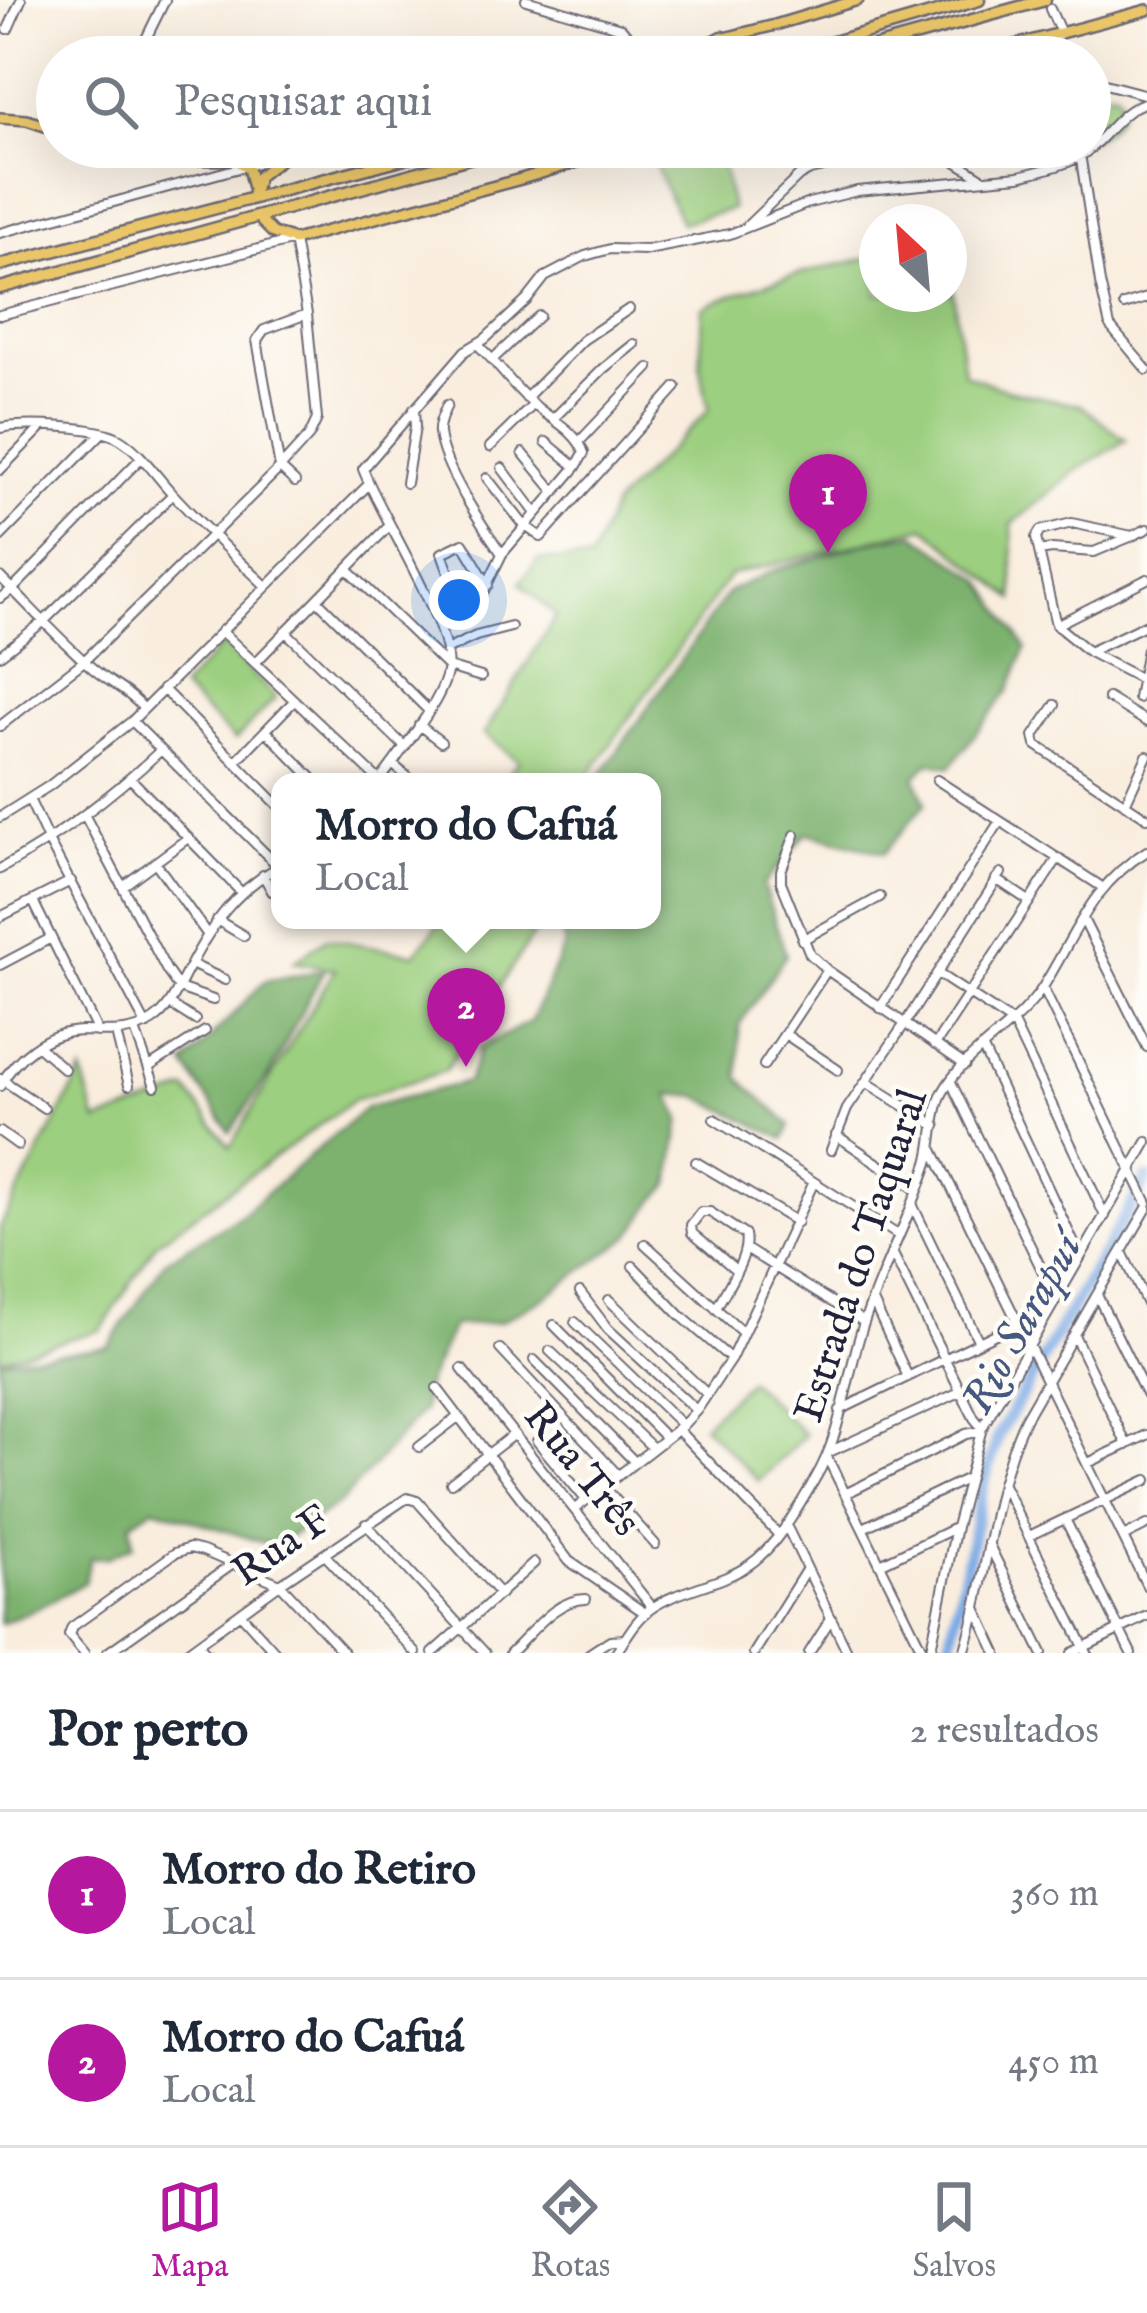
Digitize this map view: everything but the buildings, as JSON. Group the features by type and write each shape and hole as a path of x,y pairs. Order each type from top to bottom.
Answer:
{"highway":[{"path":"854,36 980,0"},
{"path":"921,36 1047,4"},
{"path":"0,265 367,168"},
{"path":"0,288 433,168"}],"main road":[{"path":"729,36 858,0"},
{"path":"1050,36 1147,10"},
{"path":"0,118 36,123"},
{"path":"247,168 253,191 267,168"},
{"path":"262,222 294,240 558,168"}],"street":[{"path":"8,29 21,0"},
{"path":"147,36 165,0"},
{"path":"526,0 621,28 627,36"},
{"path":"808,14 812,2"},
{"path":"1047,4 1061,33 1056,36"},
{"path":"1113,85 1147,99"},
{"path":"1113,85 1125,98 1124,116"},
{"path":"1111,127 1147,99"},
{"path":"0,233 240,168"},
{"path":"746,227 799,176 819,168"},
{"path":"967,168 983,178"},
{"path":"386,773 443,686 448,667 439,626 364,466 465,351 478,345 545,278 585,256 730,234 809,203 857,191 1019,176 1039,168"},
{"path":"1083,168 1105,310 1115,334 1147,370"},
{"path":"0,315 294,240 317,419 309,436 280,468 84,661 0,726"},
{"path":"1124,304 1147,298"},
{"path":"490,447 583,340 629,309"},
{"path":"295,482 280,468 256,340 264,330 307,314"},
{"path":"493,359 539,316"},
{"path":"554,418 634,344"},
{"path":"439,626 475,607 502,554 584,453 579,442 529,401 478,345"},
{"path":"579,442 650,368"},
{"path":"487,478 524,525 543,536 676,387"},
{"path":"447,405 440,424 442,444 502,554"},
{"path":"406,483 416,427 414,409"},
{"path":"0,428 25,424 103,433 124,441 266,586"},
{"path":"0,470 43,426"},
{"path":"0,537 103,433"},
{"path":"546,442 575,467"},
{"path":"524,453 555,492"},
{"path":"0,598 141,458"},
{"path":"502,468 535,512"},
{"path":"0,817 131,722 369,484"},
{"path":"0,655 43,622 173,494"},
{"path":"1132,536 1072,523 1036,533 1056,626 1089,652 1141,679"},
{"path":"254,663 390,525"},
{"path":"1039,551 1094,552 1147,529"},
{"path":"451,578 442,553 463,543 488,586"},
{"path":"348,570 448,667 481,677"},
{"path":"0,578 84,661 129,691 144,709"},
{"path":"1056,626 1147,579"},
{"path":"317,600 428,710"},
{"path":"1089,652 1147,624"},
{"path":"446,650 512,627"},
{"path":"221,631 370,773"},
{"path":"285,631 404,746"},
{"path":"1138,698 1147,649"},
{"path":"163,689 271,798"},
{"path":"1108,698 1147,722"},
{"path":"235,762 294,701"},
{"path":"1055,705 1034,736 1036,745 1147,818"},
{"path":"131,722 271,859"},
{"path":"418,724 441,742"},
{"path":"266,731 307,773"},
{"path":"0,869 85,816 161,750"},
{"path":"1125,804 1147,756"},
{"path":"392,764 403,773"},
{"path":"131,779 241,892"},
{"path":"937,780 1102,887"},
{"path":"29,799 146,1025"},
{"path":"85,816 179,988 213,1000"},
{"path":"880,1007 1000,821"},
{"path":"795,836 781,881 810,954 965,1064"},
{"path":"123,886 188,838"},
{"name":"Estrada do Taquaral","path":"649,1610 734,1574 757,1558 786,1524 828,1454 864,1322 933,1148 943,1093 965,1064 1013,1023 1043,988 1102,887 1147,851"},
{"path":"935,1045 1058,859"},
{"path":"155,862 208,934"},
{"path":"44,1108 1,1082 14,1064 64,1033 135,1030 162,1014 217,920 241,892 271,871"},
{"path":"263,875 271,889"},
{"path":"831,1150 847,1108 999,876 1029,901"},
{"path":"0,917 70,881"},
{"path":"802,940 880,897"},
{"path":"33,901 98,1032"},
{"path":"1082,917 1145,1041"},
{"path":"217,920 244,936"},
{"path":"0,965 51,938"},
{"path":"191,964 225,980"},
{"path":"764,1065 827,970"},
{"path":"937,973 1013,1023 1105,1216"},
{"path":"964,1653 1000,1480 1019,1432 1122,1253 1146,1202 1043,988"},
{"path":"170,1004 195,1020"},
{"path":"135,1030 155,1086"},
{"path":"149,1067 206,1031"},
{"path":"116,1033 129,1085"},
{"path":"785,1034 838,1070"},
{"path":"38,1046 64,1069"},
{"path":"983,1049 1081,1257"},
{"path":"866,1082 936,1126"},
{"path":"951,1082 1056,1298"},
{"path":"713,1119 898,1235"},
{"path":"0,1132 18,1145"},
{"path":"836,1135 917,1190"},
{"path":"927,1653 982,1430 1133,1175 1147,1142"},
{"path":"933,1148 1123,1537 1144,1571 1147,1586"},
{"path":"696,1162 797,1222"},
{"path":"574,1509 679,1428 708,1395 775,1269 812,1184"},
{"path":"912,1204 979,1342"},
{"path":"716,1309 736,1270 746,1249 748,1238 703,1211 691,1225 694,1237 736,1270"},
{"path":"645,1244 743,1333"},
{"path":"746,1249 864,1322"},
{"path":"892,1250 982,1430"},
{"path":"1122,1253 1147,1304"},
{"path":"633,1266 731,1358"},
{"path":"580,1292 608,1329 697,1410"},
{"path":"1097,1294 1147,1396"},
{"path":"872,1299 908,1377"},
{"path":"609,1300 708,1395"},
{"path":"575,1322 778,1534"},
{"path":"840,1410 1019,1322"},
{"path":"554,1324 666,1438"},
{"path":"1074,1335 1127,1444"},
{"path":"500,1349 618,1475"},
{"path":"550,1351 653,1448"},
{"path":"534,1360 635,1462"},
{"name":"Rua Três","path":"462,1369 649,1610"},
{"path":"437,1388 568,1561 649,1610 616,1653"},
{"path":"927,1653 828,1454 962,1390"},
{"path":"419,1447 458,1417"},
{"path":"846,1493 982,1430"},
{"path":"451,1483 514,1434"},
{"path":"1088,1463 1147,1435"},
{"path":"537,1441 586,1500"},
{"path":"863,1528 967,1478"},
{"path":"1000,1480 1086,1650"},
{"path":"1029,1536 1147,1480"},
{"path":"604,1487 656,1544"},
{"name":"Rua F","path":"185,1653 407,1498 417,1501 500,1594"},
{"path":"1065,1519 1131,1653"},
{"path":"366,1524 485,1653"},
{"path":"786,1524 848,1653"},
{"path":"1123,1537 1147,1525"},
{"path":"880,1564 956,1527"},
{"path":"987,1541 1042,1653"},
{"path":"83,1653 70,1630 183,1550 203,1551 280,1584 344,1653"},
{"path":"324,1553 416,1653"},
{"path":"433,1653 534,1563"},
{"path":"107,1653 233,1564"},
{"path":"754,1653 807,1569"},
{"path":"510,1653 560,1606 586,1599"},
{"path":"976,1607 997,1653"},
{"path":"240,1613 276,1653"},
{"path":"1072,1653 1147,1616"},
{"path":"809,1653 831,1618"},
{"path":"590,1653 610,1640 625,1639"},
{"path":"198,1644 206,1653"}],"green space":[{"path":"1111,92 1120,99 1120,113 1111,125"},
{"path":"656,168 723,168 732,209 681,223"},
{"path":"859,260 859,312 956,312 964,374 1010,391 1080,405 1126,440 1076,471 1012,524 1014,599 925,527 730,575 590,773 509,773 519,761 484,734 556,616 520,583 538,560 590,560 614,505 709,410 700,367 703,308 766,284"},
{"path":"915,534 982,580 1026,648 1009,690 950,767 929,762 915,777 926,803 884,853 807,833 763,885 786,955 739,1025 739,1078 790,1125 784,1139 699,1097 669,1094 681,1119 670,1185 629,1237 542,1299 499,1322 453,1326 426,1385 423,1410 340,1503 275,1546 154,1508 131,1523 133,1545 109,1557 90,1558 85,1582 0,1624 0,1360 108,1347 165,1261 241,1215 367,1107 468,1082 480,1048 531,1021 565,944 561,929 661,929 661,773 602,773 729,591 775,570 873,541"},
{"path":"222,645 276,697 235,740 181,688"},
{"path":"435,929 537,929 445,1071 354,1100 157,1242 101,1330 0,1359 0,1227 82,1072 97,1122 187,1090 230,1147 335,969 294,962 326,938 415,954"},
{"path":"324,970 268,1076 230,1132 185,1065 265,981"},
{"path":"749,1380 805,1435 758,1481 703,1425"}],"waterway":[{"name":"Rio Sarapuí","path":"948,1653 998,1436 1147,1178"}],"place":[{"name":"Morro do Retiro","path":"828,553"},
{"name":"Morro do Cafuá","path":"466,1067"}]}
